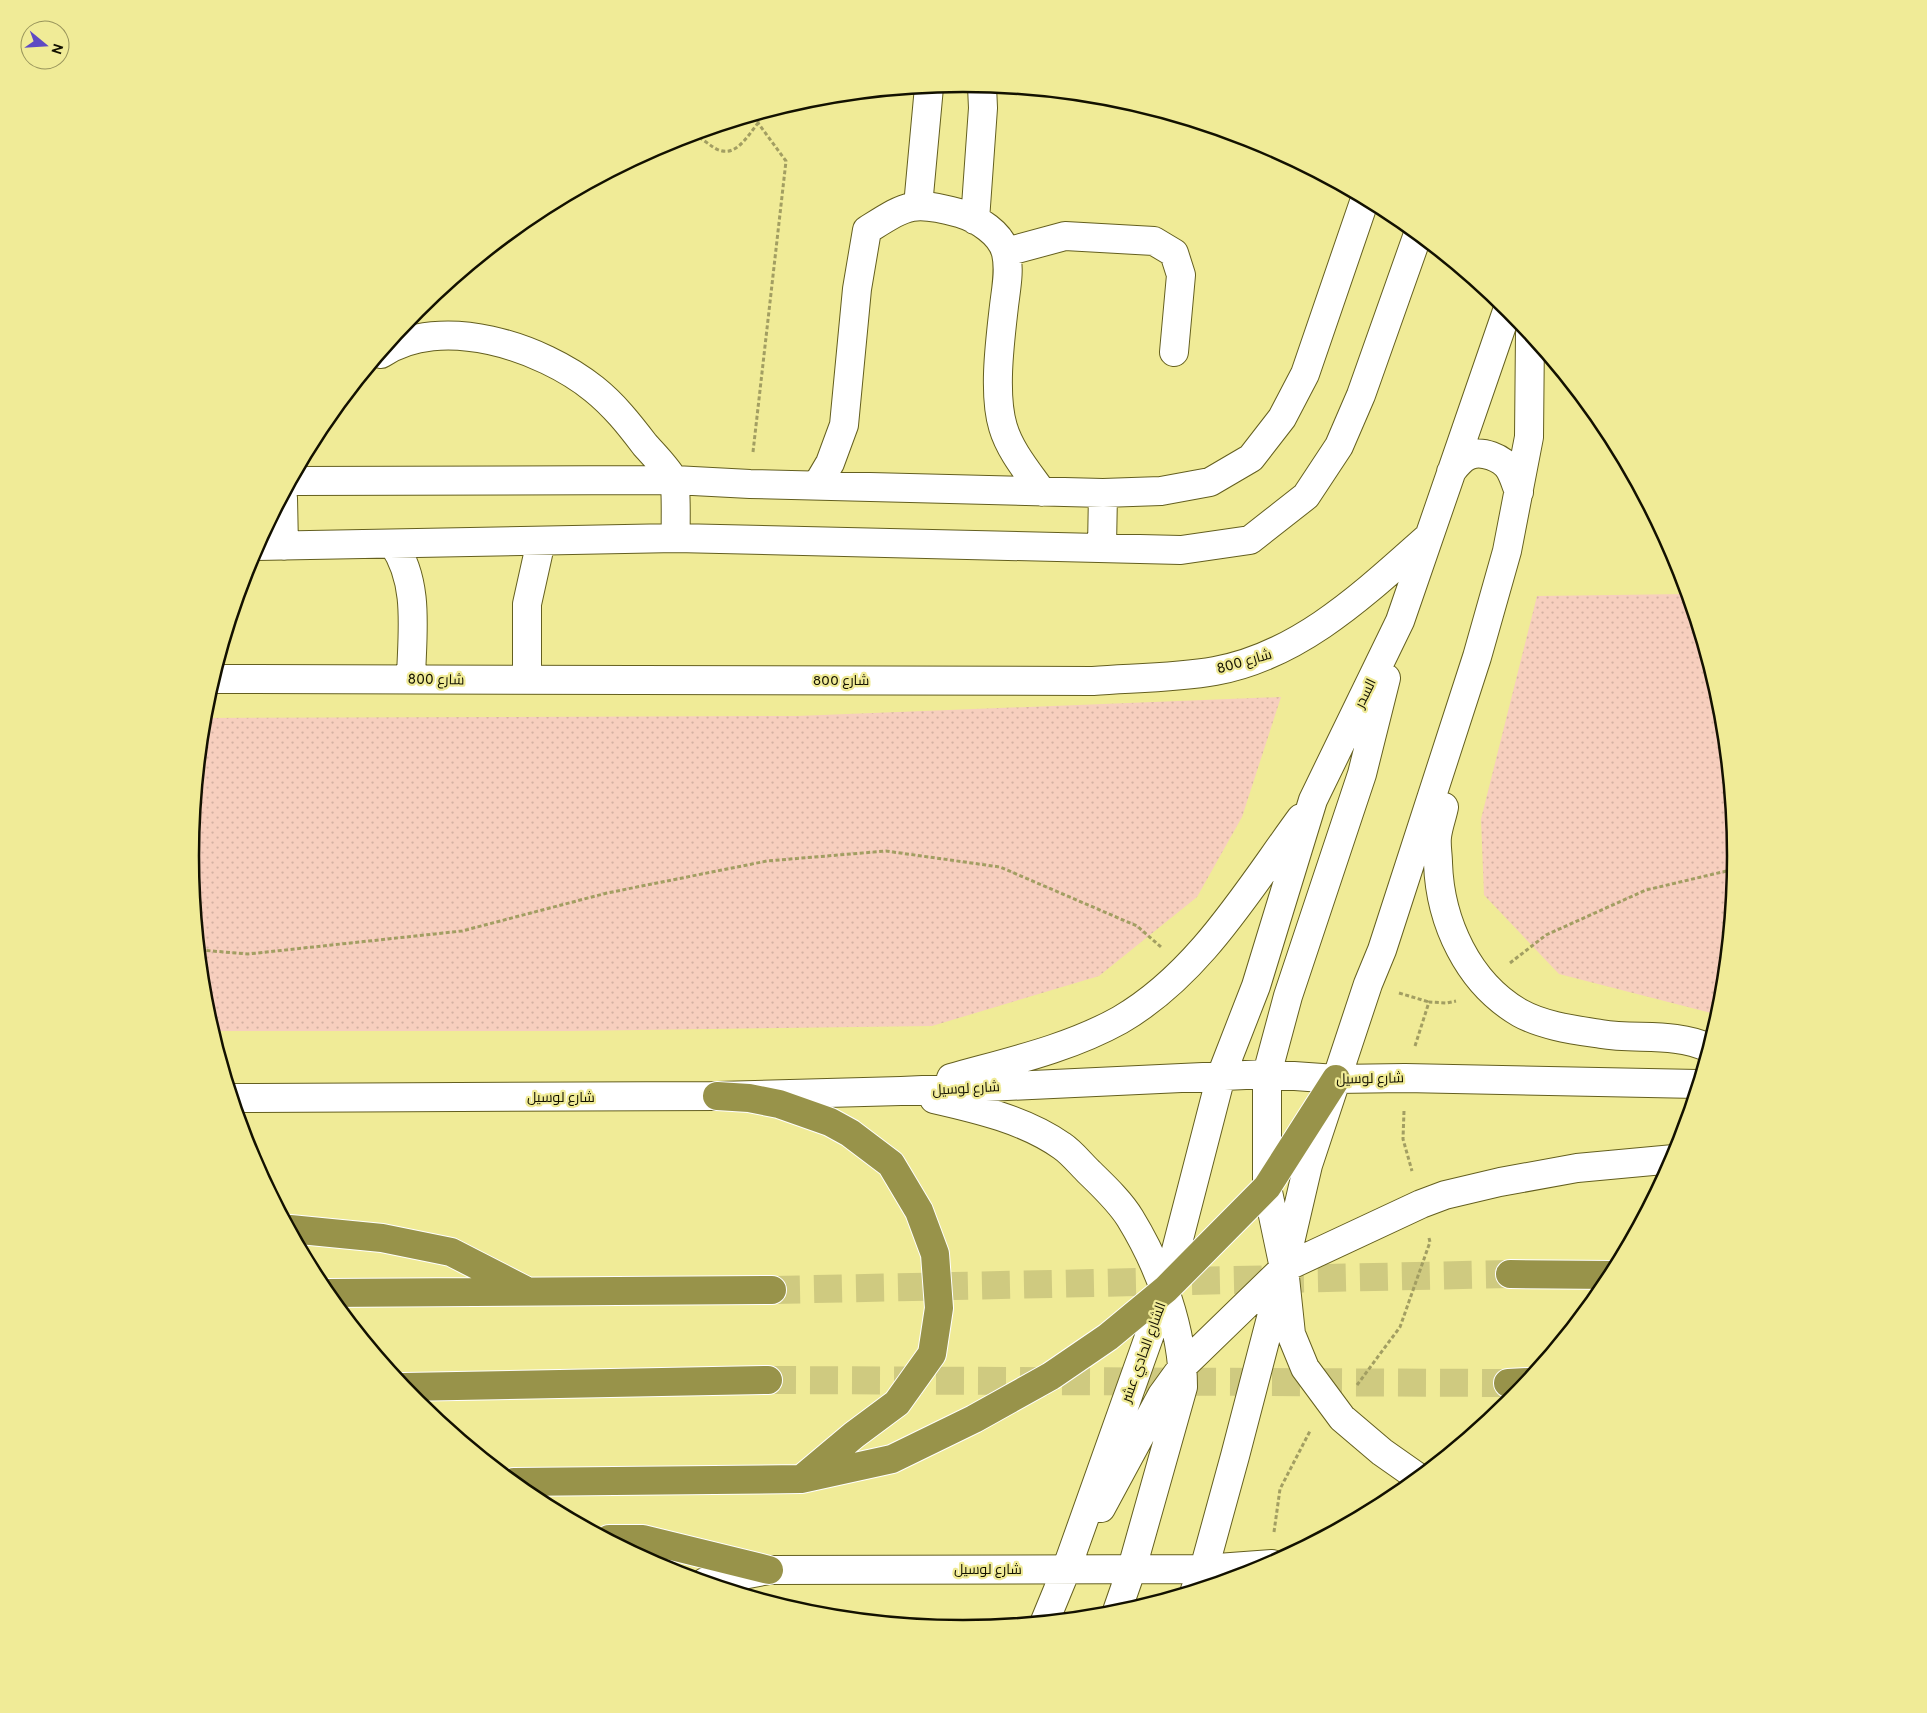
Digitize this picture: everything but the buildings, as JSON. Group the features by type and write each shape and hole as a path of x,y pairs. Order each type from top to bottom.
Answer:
{"highway":[{"path":"525,1482 801,1479 892,1459 974,1419 1050,1376 1108,1337 1166,1289 1267,1187 1336,1079"},
{"path":"717,1096 749,1098 779,1104 830,1122 850,1133 891,1164 919,1211 935,1254 939,1308 932,1354 898,1403 854,1435 801,1479"},
{"path":"297,1230 382,1238 451,1252 527,1290"},
{"path":"1510,1274 1603,1275"},
{"path":"336,1293 527,1290 772,1290"},
{"path":"414,1387 768,1380"},
{"path":"620,1539 643,1539 769,1570"}],"street":[{"path":"918,206 929,93"},
{"path":"975,220 983,108 982,93"},
{"path":"817,485 830,463 844,424 857,289 867,230 902,208 930,205 966,215 975,220 994,232 1006,252 1008,268 999,348 1000,405 1003,428 1019,460 1042,492"},
{"path":"298,481 674,480 750,484 1042,492 1161,491 1210,482 1251,458 1282,418 1304,374 1363,205"},
{"path":"1006,252 1065,236 1154,242 1174,253 1181,275 1174,352"},
{"path":"276,523 270,546 676,538 1180,550 1250,540 1306,496 1339,446 1357,403 1416,241"},
{"name":"السدر","path":"1221,1076 1256,986 1313,800 1400,621 1427,538 1505,317"},
{"path":"398,344 427,337 461,336 493,340 522,349 554,364 592,387 619,411 674,480 676,538"},
{"path":"1199,1580 1284,1268 1308,1165 1336,1079 1382,950 1477,657 1507,551 1529,436 1530,344"},
{"path":"1451,472 1469,455 1492,456 1504,463 1511,471 1519,492"},
{"path":"1102,547 1103,492"},
{"name":"شارع 800","path":"221,679 1093,681 1215,671 1282,650 1339,613 1427,538"},
{"path":"527,679 527,604 541,541"},
{"path":"393,544 403,559 413,601 411,679"},
{"path":"1400,621 1362,774 1288,996 1267,1074 1267,1187 1284,1268 1291,1334 1305,1368 1342,1418 1382,1452 1413,1474"},
{"path":"1477,657 1437,838 1439,882 1446,915 1459,949 1484,984 1521,1013 1560,1027 1603,1035 1660,1037 1703,1047"},
{"path":"901,1091 1034,1056 1086,1036 1120,1020 1155,996 1205,947 1313,800"},
{"name":"شارع لوسيل","path":"239,1098 717,1096 901,1091 1267,1074 1336,1079 1405,1078 1692,1084"},
{"name":"الشارع الحادي عشر","path":"1047,1616 1066,1570 1166,1289 1221,1076"},
{"path":"901,1091 983,1110 1018,1123 1063,1146 1101,1183 1129,1217 1166,1289 1183,1366 1182,1387 1172,1431 1150,1498 1132,1568 1119,1604"},
{"path":"1066,1570 1138,1444 1162,1395 1183,1366 1284,1268 1421,1204 1445,1195 1500,1182 1577,1168 1664,1160"},
{"name":"شارع لوسيل","path":"717,1580 769,1570 1066,1570 1132,1568 1199,1580 1222,1575"}],"path":[{"path":"700,140 718,151 728,153 736,149 758,124 786,161 750,484"},
{"path":"205,950 248,954 462,931 606,893 767,861 886,851 1000,867 1137,926 1186,967"},
{"path":"1484,984 1546,935 1646,890 1727,871"}],"shaded area":[{"path":"1681,594 1701,659 1713,707 1726,807 1728,856 1726,906 1721,956 1711,1013 1559,974 1484,895 1481,819 1537,596"},
{"path":"1281,697 1242,817 1197,897 1099,976 932,1026 569,1031 220,1031 206,956 199,856 201,807 212,718 797,716"}],"tunnel":[{"path":"772,1290 1510,1274"},
{"path":"768,1380 1508,1383"}]}
